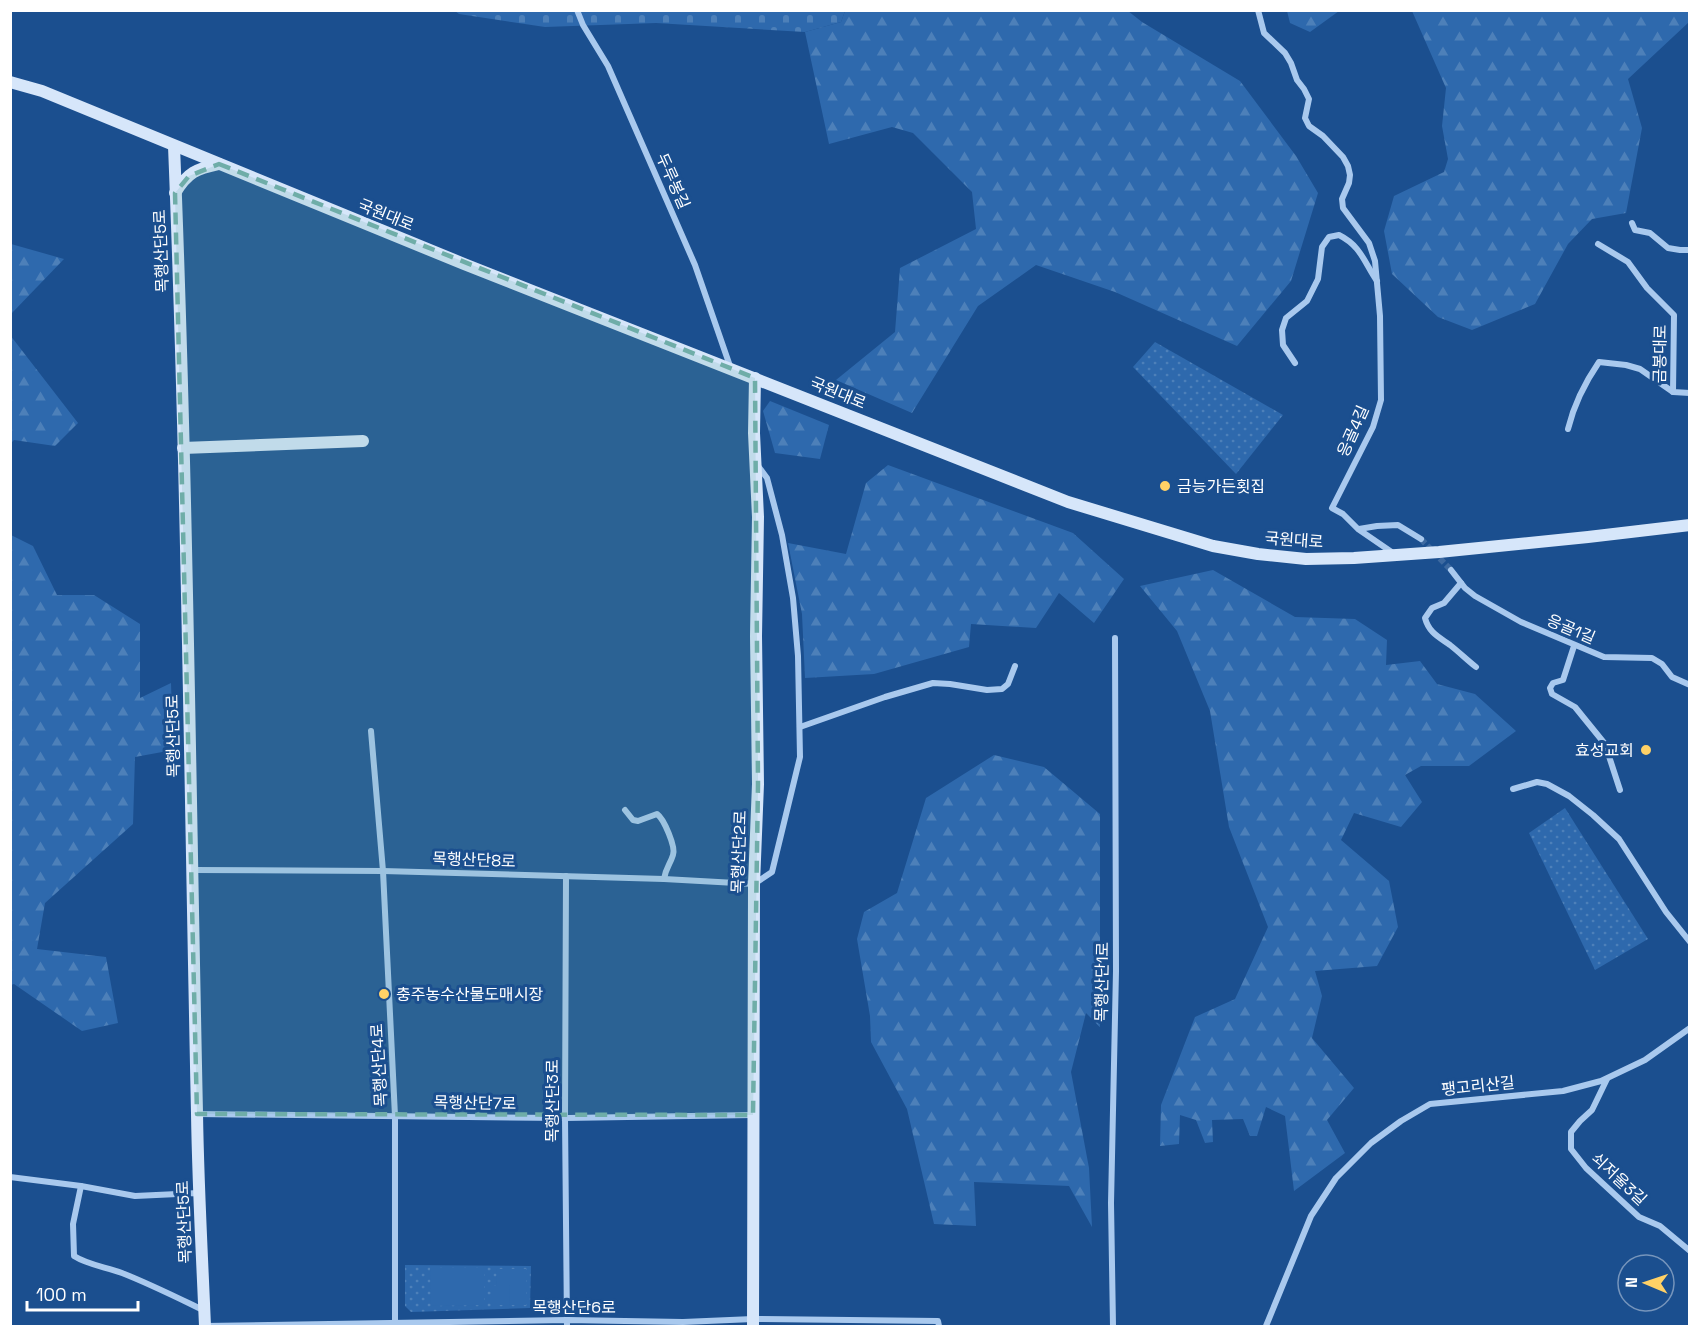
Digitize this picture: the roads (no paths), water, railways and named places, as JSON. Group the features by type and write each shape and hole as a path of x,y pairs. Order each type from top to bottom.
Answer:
{"street":[{"name":"두루봉길","path":"577,10 583,25 608,66 691,254 732,369"},
{"name":"응골4길","path":"1258,10 1264,33 1285,53 1297,80 1309,99 1305,118 1309,126 1323,136 1343,157 1348,166 1350,176 1342,199 1343,208 1369,243 1375,261 1380,316 1381,400 1373,427 1332,508 1343,513 1358,529 1396,555"},
{"name":"국원대로","path":"10,82 42,91 476,269 1068,502 1213,546 1306,559 1354,558 1577,538 1689,525"},
{"name":"목행산단5로","path":"174,146 183,448 197,1114 205,1326"},
{"path":"175,193 199,168 219,164"},
{"path":"1632,223 1635,230 1650,233 1668,248 1689,250"},
{"name":"응골4길","path":"1295,363 1283,345 1282,330 1286,318 1306,301 1318,279 1322,247 1329,237 1340,235 1358,248 1377,281"},
{"name":"금봉대로","path":"1598,244 1628,262 1647,288 1674,315 1674,392"},
{"name":"금봉대로","path":"1568,429 1584,384 1599,362 1640,369 1674,392 1689,393"},
{"name":"목행산단2로","path":"753,1323 754,884 758,784 756,636 758,517 754,433 755,378"},
{"path":"183,448 363,441"},
{"path":"754,884 772,872 800,757 798,656 793,598 782,536 767,478 755,461"},
{"path":"1358,529 1398,525 1421,539"},
{"name":"응골1길","path":"1451,570 1465,588 1475,596 1521,622 1604,657 1652,658 1662,664 1672,677 1689,685"},
{"path":"1461,583 1444,603 1432,608 1425,618 1427,626 1434,634 1476,667"},
{"name":"목행산단1로","path":"1113,1326 1111,1203 1116,971 1115,638"},
{"path":"1574,646 1563,680 1553,683 1550,688 1552,694 1575,707 1605,744 1620,790"},
{"path":"800,727 933,683 987,690 1002,689 1008,684 1016,666"},
{"name":"목행산단4로","path":"371,731 383,871 394,1116 395,1324"},
{"path":"1513,789 1536,782 1546,784 1569,796 1593,815 1619,839 1666,912 1689,942"},
{"path":"625,810 633,820 638,821 657,814 662,818 674,849 666,867 664,879"},
{"name":"목행산단8로","path":"193,870 383,871 664,879 754,884"},
{"name":"목행산단3로","path":"566,876 567,1323"},
{"name":"팽고리산길","path":"1266,1326 1311,1216 1335,1178 1371,1143 1393,1126 1430,1104 1563,1091 1607,1079 1645,1060 1689,1028"},
{"name":"쇠저울3길","path":"1607,1079 1592,1110 1571,1132 1571,1149 1586,1168 1639,1217 1660,1226 1689,1251"},
{"name":"목행산단7로","path":"197,1114 565,1118 753,1115"},
{"path":"10,1177 135,1196 200,1193"},
{"path":"81,1186 73,1224 74,1256 83,1262 103,1266 147,1283 204,1310"},
{"name":"목행산단6로","path":"205,1326 938,1321 939,1326"}],"tunnel":[{"path":"1421,539 1451,570"}],"place":[{"name":"금능가든횟집","path":"1165,486"},
{"name":"효성교회","path":"1646,750"},
{"name":"충주농수산물도매시장","path":"384,994"}]}
